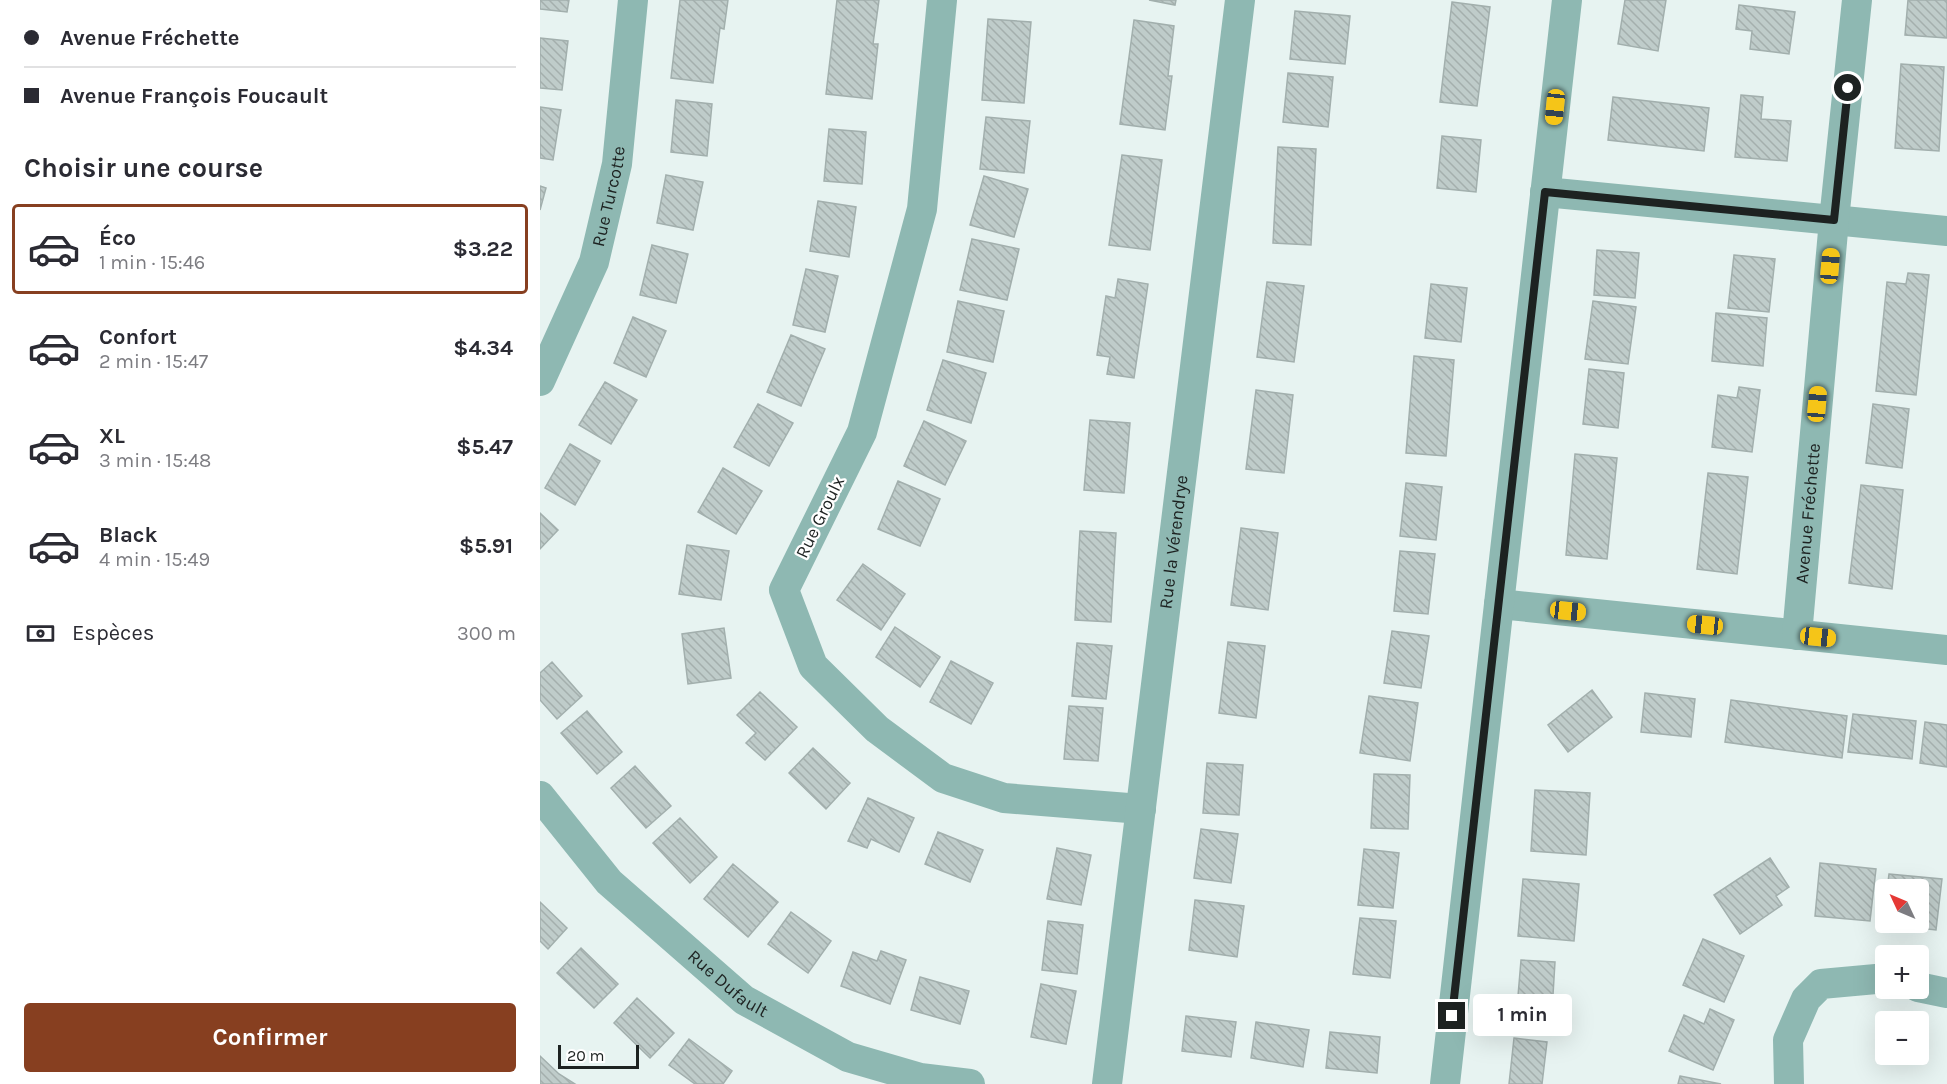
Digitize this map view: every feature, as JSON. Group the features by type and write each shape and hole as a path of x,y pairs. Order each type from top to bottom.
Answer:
{"street":[{"name":"Rue Turcotte","path":"540,381 594,262 617,164 633,0"},
{"name":"Rue Groulx","path":"942,0 922,209 862,432 784,590 813,666 877,729 943,778 1004,798 1141,808"},
{"name":"Rue la Vérendrye","path":"1107,1084 1240,0"},
{"path":"1445,1084 1567,0"},
{"name":"Avenue Fréchette","path":"1797,635 1834,220 1857,0"},
{"path":"1545,192 1947,231"},
{"path":"1499,604 1947,650"},
{"name":"Rue Dufault","path":"540,796 609,882 744,1000 848,1058 921,1078 970,1084"},
{"path":"1789,1084 1788,1040 1806,999 1821,984 1875,979"},
{"path":"1929,989 1947,993"}],"building":[{"path":"540,0 569,0 567,12 540,9"},
{"path":"680,0 728,0 724,29 720,28 713,83 671,78"},
{"path":"837,0 879,0 873,44 878,44 872,99 826,94"},
{"path":"1149,0 1176,0 1175,5"},
{"path":"1625,0 1666,0 1658,51 1618,44"},
{"path":"1908,0 1947,0 1947,38 1905,35"},
{"path":"1452,2 1490,7 1477,106 1440,102"},
{"path":"1739,5 1795,12 1789,54 1750,49 1752,31 1736,29"},
{"path":"1295,11 1350,16 1345,64 1290,59"},
{"path":"988,19 1031,22 1024,103 982,100"},
{"path":"1134,20 1174,26 1168,76 1172,76 1165,130 1120,124"},
{"path":"540,38 568,41 562,90 540,88"},
{"path":"1901,64 1944,67 1939,151 1895,148"},
{"path":"1288,73 1333,77 1328,127 1283,122"},
{"path":"1741,95 1763,97 1761,119 1791,121 1787,161 1735,157"},
{"path":"1613,97 1709,108 1704,151 1608,140"},
{"path":"676,100 712,104 707,156 671,152"},
{"path":"540,107 561,110 553,160 540,158"},
{"path":"986,117 1030,121 1024,173 980,169"},
{"path":"829,129 866,132 862,184 824,181"},
{"path":"1442,136 1481,140 1476,192 1437,188"},
{"path":"1278,147 1316,149 1311,245 1273,243"},
{"path":"1122,155 1162,160 1150,250 1109,245"},
{"path":"666,175 703,182 693,230 657,223"},
{"path":"984,176 1028,189 1014,237 970,225"},
{"path":"540,186 546,188 540,210"},
{"path":"818,201 856,207 849,257 810,251"},
{"path":"972,239 1019,249 1007,300 960,290"},
{"path":"652,245 688,254 676,303 640,295"},
{"path":"1597,250 1639,253 1635,298 1594,295"},
{"path":"1734,255 1775,259 1769,312 1728,308"},
{"path":"806,269 838,276 825,332 793,325"},
{"path":"1908,273 1929,275 1916,395 1876,391 1887,282 1906,284"},
{"path":"1118,279 1148,284 1134,378 1107,374 1110,357 1097,355 1106,296 1115,298"},
{"path":"1267,282 1304,286 1294,362 1257,357"},
{"path":"1431,284 1467,288 1461,342 1425,338"},
{"path":"958,301 1004,311 993,362 947,352"},
{"path":"1593,301 1636,307 1628,364 1585,359"},
{"path":"1716,313 1767,318 1763,366 1712,361"},
{"path":"633,317 666,331 646,377 614,363"},
{"path":"791,335 825,349 801,406 767,392"},
{"path":"1414,356 1454,360 1446,456 1406,453"},
{"path":"943,360 986,373 971,423 927,410"},
{"path":"1589,369 1624,373 1618,428 1583,424"},
{"path":"605,382 637,400 611,444 579,425"},
{"path":"1739,387 1760,390 1752,452 1712,447 1718,395 1737,398"},
{"path":"1256,390 1293,395 1284,473 1246,469"},
{"path":"758,404 793,423 769,466 734,447"},
{"path":"1873,404 1909,409 1902,468 1866,463"},
{"path":"1090,420 1130,423 1124,493 1084,490"},
{"path":"924,421 966,441 945,485 904,466"},
{"path":"570,444 600,461 575,505 545,488"},
{"path":"1575,454 1617,458 1607,559 1566,555"},
{"path":"723,468 762,491 736,534 698,512"},
{"path":"1708,473 1748,477 1737,574 1697,569"},
{"path":"898,481 940,499 920,546 878,529"},
{"path":"1406,483 1442,487 1436,540 1400,536"},
{"path":"1861,485 1903,490 1892,589 1849,583"},
{"path":"540,513 558,530 540,549"},
{"path":"1241,528 1278,533 1268,610 1231,605"},
{"path":"1080,531 1116,533 1111,622 1075,620"},
{"path":"687,545 729,551 721,600 679,594"},
{"path":"1400,551 1435,554 1428,614 1394,611"},
{"path":"863,564 905,594 881,630 837,600"},
{"path":"895,627 940,657 920,687 876,657"},
{"path":"724,628 731,678 688,684 682,634"},
{"path":"1392,631 1429,636 1421,688 1384,683"},
{"path":"1228,642 1265,646 1256,718 1219,713"},
{"path":"1077,643 1112,646 1106,699 1072,696"},
{"path":"951,661 993,683 971,724 930,702"},
{"path":"552,662 582,696 557,719 540,700 540,673"},
{"path":"1592,690 1612,717 1568,752 1548,725"},
{"path":"760,692 797,727 765,760 746,743 756,733 737,715"},
{"path":"1645,693 1695,699 1691,737 1641,732"},
{"path":"1369,696 1418,703 1410,761 1360,753"},
{"path":"1731,700 1847,716 1842,758 1725,742"},
{"path":"1069,706 1103,708 1098,761 1064,759"},
{"path":"587,711 622,752 597,774 561,733"},
{"path":"1853,714 1916,721 1912,759 1848,752"},
{"path":"1925,722 1947,725 1947,767 1920,763"},
{"path":"813,748 850,783 826,809 789,773"},
{"path":"1207,763 1243,765 1239,815 1203,813"},
{"path":"635,766 671,806 646,828 611,788"},
{"path":"1374,774 1410,775 1408,829 1371,828"},
{"path":"1535,790 1590,793 1586,855 1531,851"},
{"path":"868,798 914,818 899,852 871,839 867,848 848,841"},
{"path":"680,818 717,857 690,883 653,843"},
{"path":"1201,829 1238,834 1231,883 1194,878"},
{"path":"938,832 983,850 970,882 925,864"},
{"path":"1057,848 1091,855 1081,905 1047,899"},
{"path":"1364,849 1399,853 1393,908 1358,905"},
{"path":"1770,858 1789,887 1776,896 1782,905 1740,934 1714,895"},
{"path":"1820,863 1876,869 1870,921 1815,916"},
{"path":"733,864 778,902 748,937 704,899"},
{"path":"1889,874 1942,879 1936,930 1929,929 1929,879 1888,879"},
{"path":"1523,879 1579,884 1574,941 1518,936"},
{"path":"1195,900 1244,906 1237,957 1189,950"},
{"path":"540,902 567,928 548,949 540,941"},
{"path":"791,912 831,941 808,973 768,944"},
{"path":"1360,918 1396,921 1390,978 1353,974"},
{"path":"1048,921 1083,925 1077,974 1042,970"},
{"path":"1703,939 1744,956 1724,1002 1683,985"},
{"path":"581,948 618,984 594,1008 557,973"},
{"path":"881,951 906,960 890,1004 841,986 853,952 877,961"},
{"path":"1521,960 1555,962 1552,1011 1517,1008"},
{"path":"920,977 969,991 960,1024 911,1010"},
{"path":"1041,984 1076,991 1066,1044 1031,1037"},
{"path":"637,998 674,1033 650,1058 614,1023"},
{"path":"1710,1009 1734,1020 1713,1070 1669,1051 1684,1015 1704,1024"},
{"path":"1186,1016 1236,1022 1231,1057 1182,1051"},
{"path":"1256,1022 1309,1030 1303,1067 1251,1058"},
{"path":"1330,1032 1380,1037 1377,1073 1326,1068"},
{"path":"1514,1038 1547,1042 1542,1084 1509,1084"},
{"path":"689,1039 732,1071 723,1084 695,1084 669,1065"},
{"path":"540,1056 559,1074 575,1084 540,1084"},
{"path":"1680,1076 1721,1084 1678,1084"}],"route":[{"path":"1452,1016 1545,192 1834,220 1848,88"}]}
